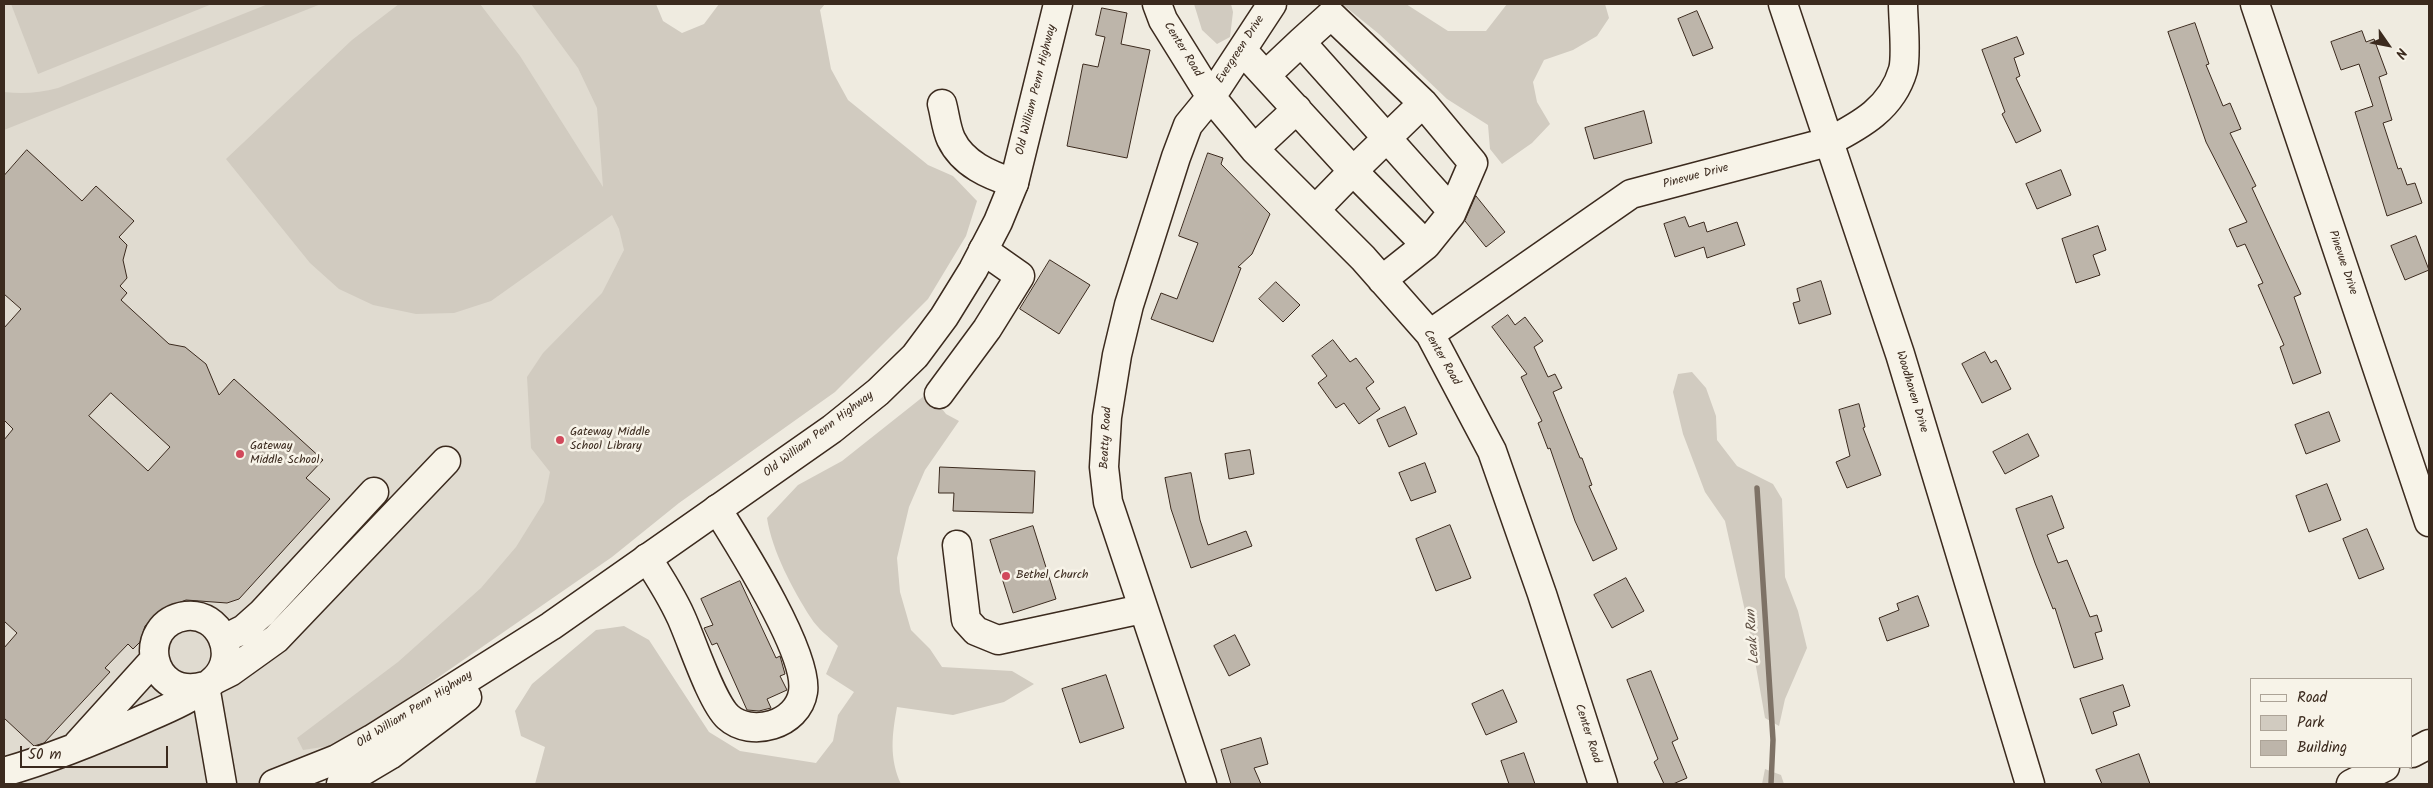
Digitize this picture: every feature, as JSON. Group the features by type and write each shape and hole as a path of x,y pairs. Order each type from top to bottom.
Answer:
{"street":[{"name":"Old William Penn Highway","path":"274,784 336,759 372,739 551,626 832,429 878,392 915,356 944,317 984,250 1014,184 1058,4"},
{"name":"Center Road","path":"1157,4 1163,20 1211,97 1254,149 1382,280 1430,334 1492,451 1542,594 1603,784"},
{"name":"Evergreen Drive","path":"1211,97 1272,4"},
{"name":"Woodhaven Drive","path":"1783,4 1900,354 2030,784"},
{"name":"Pinevue Drive","path":"1430,334 1632,194 1828,142 1856,127 1890,100 1904,68 1903,4"},
{"name":"Pinevue Drive","path":"2255,4 2429,522"},
{"path":"1266,75 1331,15 1424,103 1473,163 1452,211 1426,246 1382,280"},
{"path":"1301,42 1452,211"},
{"path":"1242,50 1426,246"},
{"name":"Beatty Road","path":"1202,784 1108,502 1104,467 1107,417 1117,355 1129,305 1176,156 1188,125 1211,97"},
{"path":"1315,210 1424,103"},
{"path":"942,104 951,139 967,160 989,175 1014,184"},
{"path":"1254,149 1296,109"},
{"path":"939,394 987,329 1020,276 984,250"},
{"path":"4,772 71,751 172,707 230,672 276,639 446,461"},
{"path":"224,639 244,629 254,620 374,492"},
{"path":"648,558 681,617 717,701 728,717 745,727 758,728 773,725 793,712 803,694 803,677 795,650 746,556 717,509"},
{"path":"957,545 966,620 976,631 988,637 998,640 1142,608"},
{"path":"186,616 199,617 210,622 218,629 224,639 226,661 222,671 210,683 194,689 183,689 172,685 158,670 154,660 154,647 158,636 165,626 186,616"},
{"path":"254,620 276,639"},
{"name":"Old William Penn Highway","path":"341,784 390,755 432,725 551,626"},
{"path":"71,751 154,660"},
{"path":"210,683 222,784"},
{"path":"2413,752 2429,744"},
{"path":"2350,784 2383,768"}],"shaded area":[{"path":"4,4 567,4 620,75 629,301 571,519 360,725 283,773 257,784 4,784"}],"green space":[{"path":"11,4 212,4 38,74"},
{"path":"268,4 321,4 4,130 4,92 31,93 58,88"},
{"path":"399,4 480,4 520,56 603,187 597,108 578,68 531,4 656,4 663,21 682,33 704,24 719,4 825,4 820,10 831,69 848,100 928,165 953,176 977,201 966,236 928,299 835,392 679,503 612,557 342,744 303,750 297,738 398,662 481,588 516,547 544,502 550,472 531,448 527,377 543,353 602,293 624,250 619,229 612,215 491,301 454,313 416,314 373,305 339,289 310,263 226,159 352,40"},
{"path":"1194,4 1231,4 1233,12 1230,37 1217,44 1202,30"},
{"path":"1342,4 1406,4 1448,31 1486,31 1507,4 1605,4 1609,18 1597,36 1573,50 1544,60 1533,82 1537,102 1550,124 1532,143 1502,164 1490,149 1488,125 1447,99 1379,34"},
{"path":"1692,372 1706,388 1716,416 1717,440 1737,466 1773,484 1782,499 1785,577 1798,611 1807,648 1785,699 1779,726 1765,718 1751,638 1725,521 1705,492 1683,434 1673,392 1678,374"},
{"path":"929,392 946,414 959,421 925,470 909,507 897,558 900,592 911,630 930,649 942,667 1012,671 1034,684 1004,702 953,715 897,707 893,756 901,784 535,784 545,747 521,736 515,711 532,684 596,630 624,626 649,640 709,732 740,751 816,763 833,741 838,715 854,692 826,674 838,646 814,622 797,595 778,557 767,518 798,485 842,461"},
{"path":"1765,769 1781,775 1784,784 1762,784"}],"building":[{"path":"1102,8 1127,13 1121,44 1150,50 1127,158 1067,146 1083,64 1098,67 1105,37 1096,35"},
{"path":"1697,11 1713,48 1693,56 1678,19"},
{"path":"2195,23 2209,64 2206,65 2223,106 2230,103 2241,129 2230,133 2256,186 2252,188 2301,294 2294,297 2321,373 2293,384 2280,347 2284,345 2258,285 2263,283 2245,244 2237,247 2229,229 2247,222 2206,142 2168,32"},
{"path":"2362,31 2366,42 2374,39 2387,74 2379,77 2392,120 2383,123 2398,169 2401,168 2407,185 2415,183 2422,203 2387,216 2355,112 2373,106 2359,64 2341,70 2331,42"},
{"path":"2017,37 2024,54 2014,58 2020,76 2016,78 2041,131 2016,143 2002,114 2005,112 1982,50"},
{"path":"1644,111 1652,143 1594,159 1585,128"},
{"name":"Gateway Middle School","path":"27,150 82,201 96,186 134,221 119,237 127,245 123,260 127,278 120,286 127,293 121,300 169,344 185,347 206,364 219,395 234,379 323,460 306,478 330,499 239,599 227,603 186,600 159,611 145,626 140,642 133,649 128,644 105,668 110,672 44,743 34,746 4,718 4,648 17,633 4,621 4,440 13,429 4,420 4,328 21,309 4,294 4,176","holes":["111,393 170,447 148,471 89,416"]},
{"path":"1208,153 1223,158 1221,164 1270,214 1252,254 1238,267 1241,268 1213,342 1151,319 1161,293 1177,299 1198,243 1179,236"},
{"path":"2061,170 2071,195 2037,209 2026,184"},
{"path":"1476,196 1505,232 1486,247 1465,221"},
{"path":"1685,217 1689,227 1704,222 1707,232 1737,222 1745,245 1707,258 1704,247 1675,257 1664,224"},
{"path":"2098,226 2106,250 2093,255 2100,275 2076,283 2062,239"},
{"path":"2416,236 2429,270 2405,280 2391,246"},
{"path":"1050,260 1090,285 1059,334 1020,309"},
{"path":"1821,281 1831,314 1799,324 1793,303 1800,301 1797,289"},
{"path":"1276,282 1300,305 1283,322 1259,299"},
{"path":"1508,315 1515,325 1525,317 1543,341 1534,347 1548,377 1555,374 1562,388 1553,392 1580,458 1582,458 1592,485 1589,486 1617,549 1593,561 1575,521 1550,448 1548,449 1538,423 1542,421 1521,377 1527,374 1492,327"},
{"path":"1333,340 1350,362 1356,358 1374,382 1366,388 1380,409 1359,424 1344,403 1336,408 1318,383 1327,376 1312,356"},
{"path":"1985,352 1991,363 1996,360 2011,389 1982,403 1962,364"},
{"path":"1859,404 1865,427 1863,428 1881,475 1847,488 1836,462 1850,456 1839,410"},
{"path":"1405,407 1417,434 1389,447 1377,420"},
{"path":"2329,412 2340,441 2306,454 2295,425"},
{"path":"2028,434 2039,456 2005,474 1993,452"},
{"path":"1250,450 1254,474 1229,479 1225,454"},
{"path":"1425,463 1436,492 1411,501 1399,473"},
{"path":"940,467 1035,471 1033,513 953,511 954,493 939,493"},
{"path":"1191,473 1200,520 1208,545 1246,531 1252,546 1191,568 1171,509 1165,478"},
{"path":"2327,484 2341,520 2309,532 2296,496"},
{"path":"2052,496 2064,528 2047,535 2058,563 2067,560 2090,617 2097,615 2102,631 2095,633 2103,659 2074,668 2055,608 2053,609 2016,509"},
{"path":"1450,525 1471,578 1436,591 1416,539"},
{"path":"1033,526 1056,599 1013,613 990,540"},
{"path":"2367,529 2384,569 2359,579 2343,539"},
{"path":"1626,578 1644,611 1612,628 1594,595"},
{"path":"740,581 776,658 780,656 785,674 780,676 787,690 767,699 771,708 759,711 747,710 717,643 712,645 704,628 713,625 701,599"},
{"path":"1918,596 1929,626 1887,641 1879,618 1899,610 1897,604"},
{"path":"1235,635 1250,665 1229,676 1214,646"},
{"path":"1651,671 1678,739 1672,742 1687,778 1673,784 1664,784 1654,762 1658,759 1627,680"},
{"path":"1106,675 1124,728 1080,743 1062,689"},
{"path":"2123,685 2130,706 2113,712 2117,725 2092,734 2080,699"},
{"path":"1503,690 1517,722 1486,735 1472,704"},
{"path":"1261,738 1268,764 1254,768 1261,784 1231,784 1221,750"},
{"path":"1524,753 1535,784 1509,784 1501,761"},
{"path":"2139,754 2150,784 2102,784 2096,770"}],"waterway":[{"name":"Leak Run","path":"1757,488 1773,740 1771,784"}],"place":[{"name":"Gateway Middle School Library","path":"560,440"},
{"name":"Gateway Middle School","path":"240,454"},
{"name":"Bethel Church","path":"1006,576"}]}
